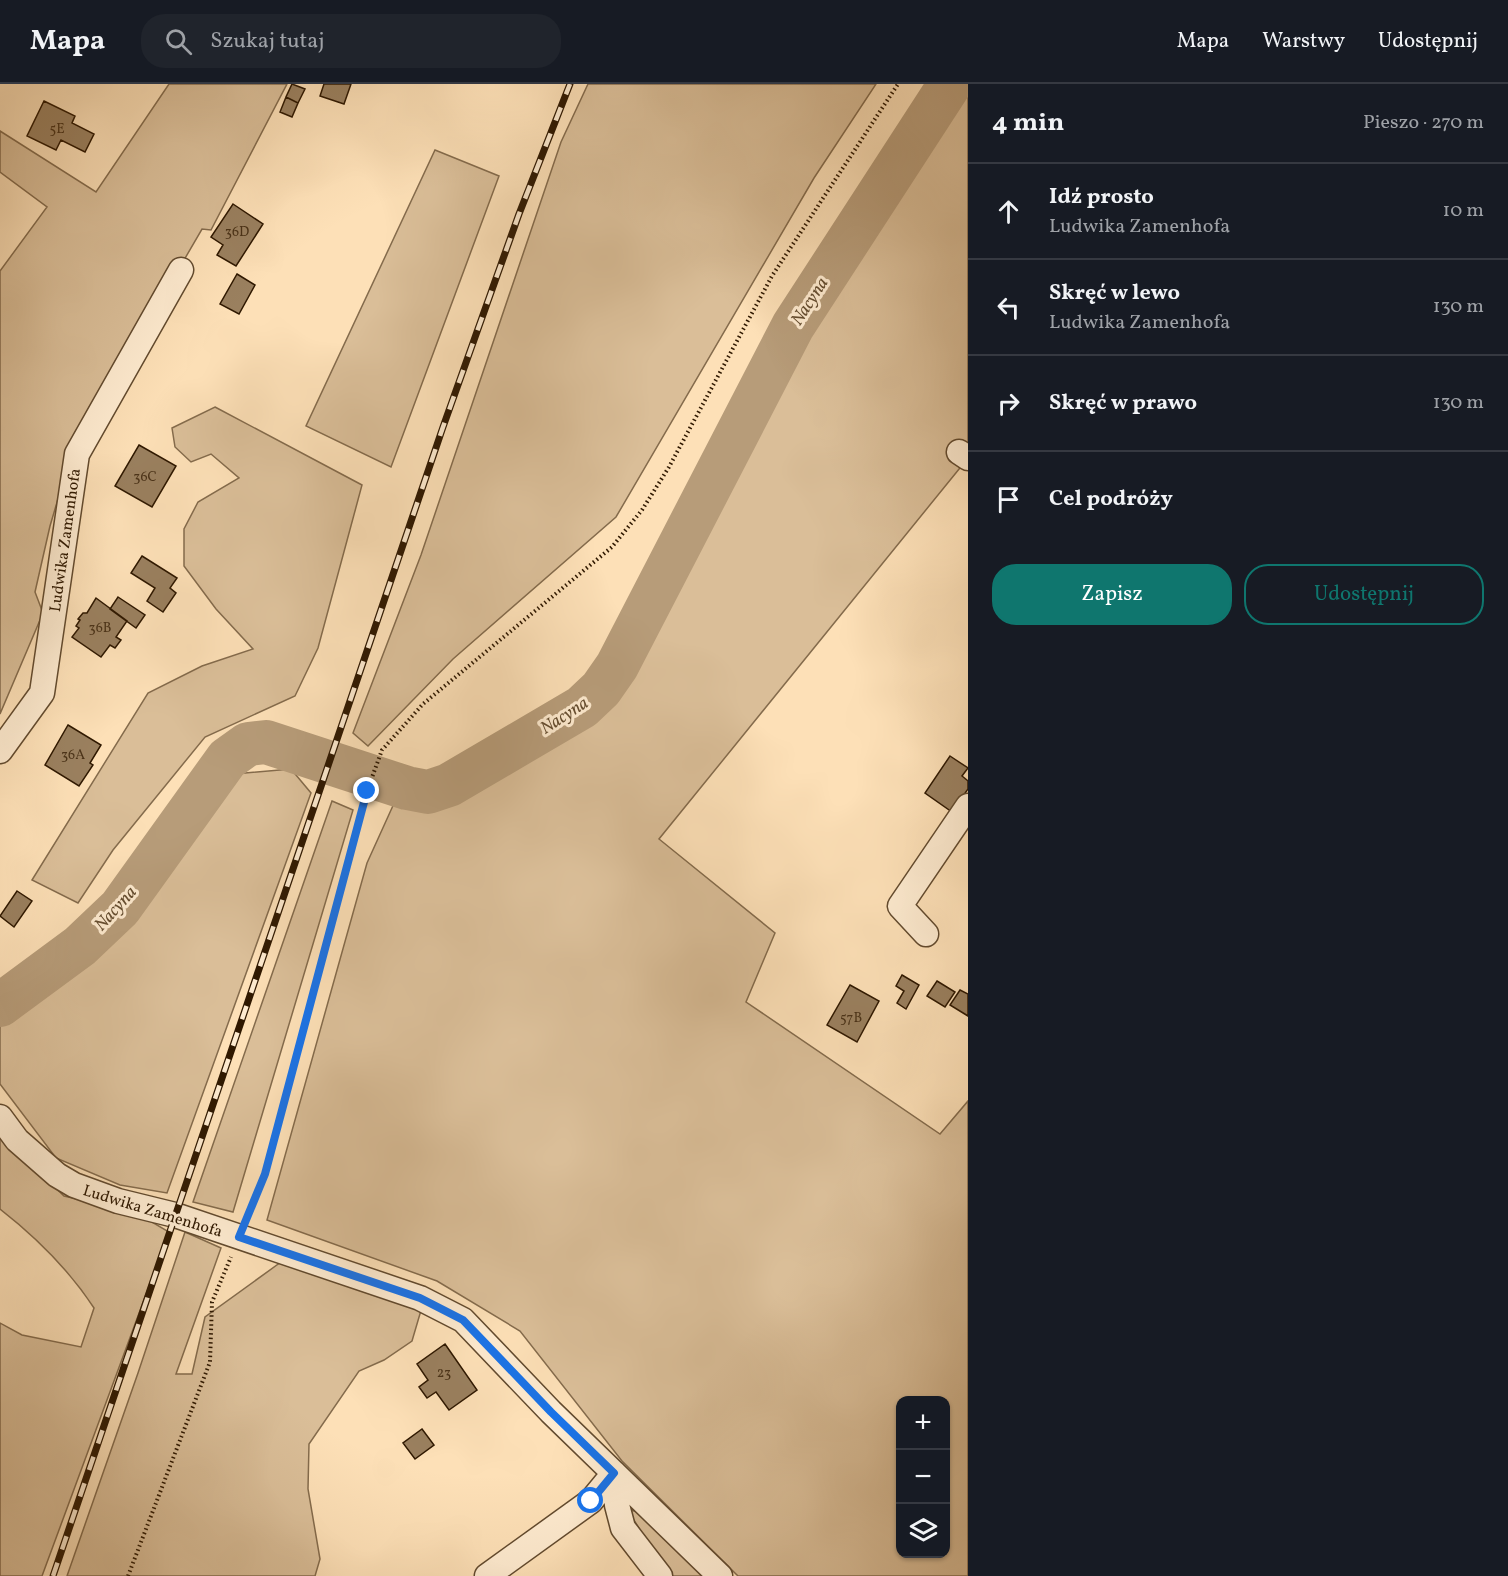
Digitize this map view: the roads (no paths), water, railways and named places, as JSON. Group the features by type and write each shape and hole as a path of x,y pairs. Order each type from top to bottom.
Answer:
{"street":[{"name":"Ludwika Zamenhofa","path":"0,752 42,693 76,454 181,270"},
{"path":"926,934 900,906 968,806"},
{"name":"Ludwika Zamenhofa","path":"0,1117 17,1140 57,1175 74,1185 110,1198 175,1215 420,1298 463,1320 551,1412 720,1576"},
{"path":"487,1576 591,1501 614,1473"},
{"path":"614,1473 617,1504 623,1528 660,1576"}],"waterway":[{"name":"Nacyna","path":"0,1005 80,946 120,908 227,759 248,744 266,742 407,788 428,792 449,785 582,707 601,689 617,666 793,326 950,84"}],"railway":[{"path":"53,1576 443,427 519,214 570,84"}]}
